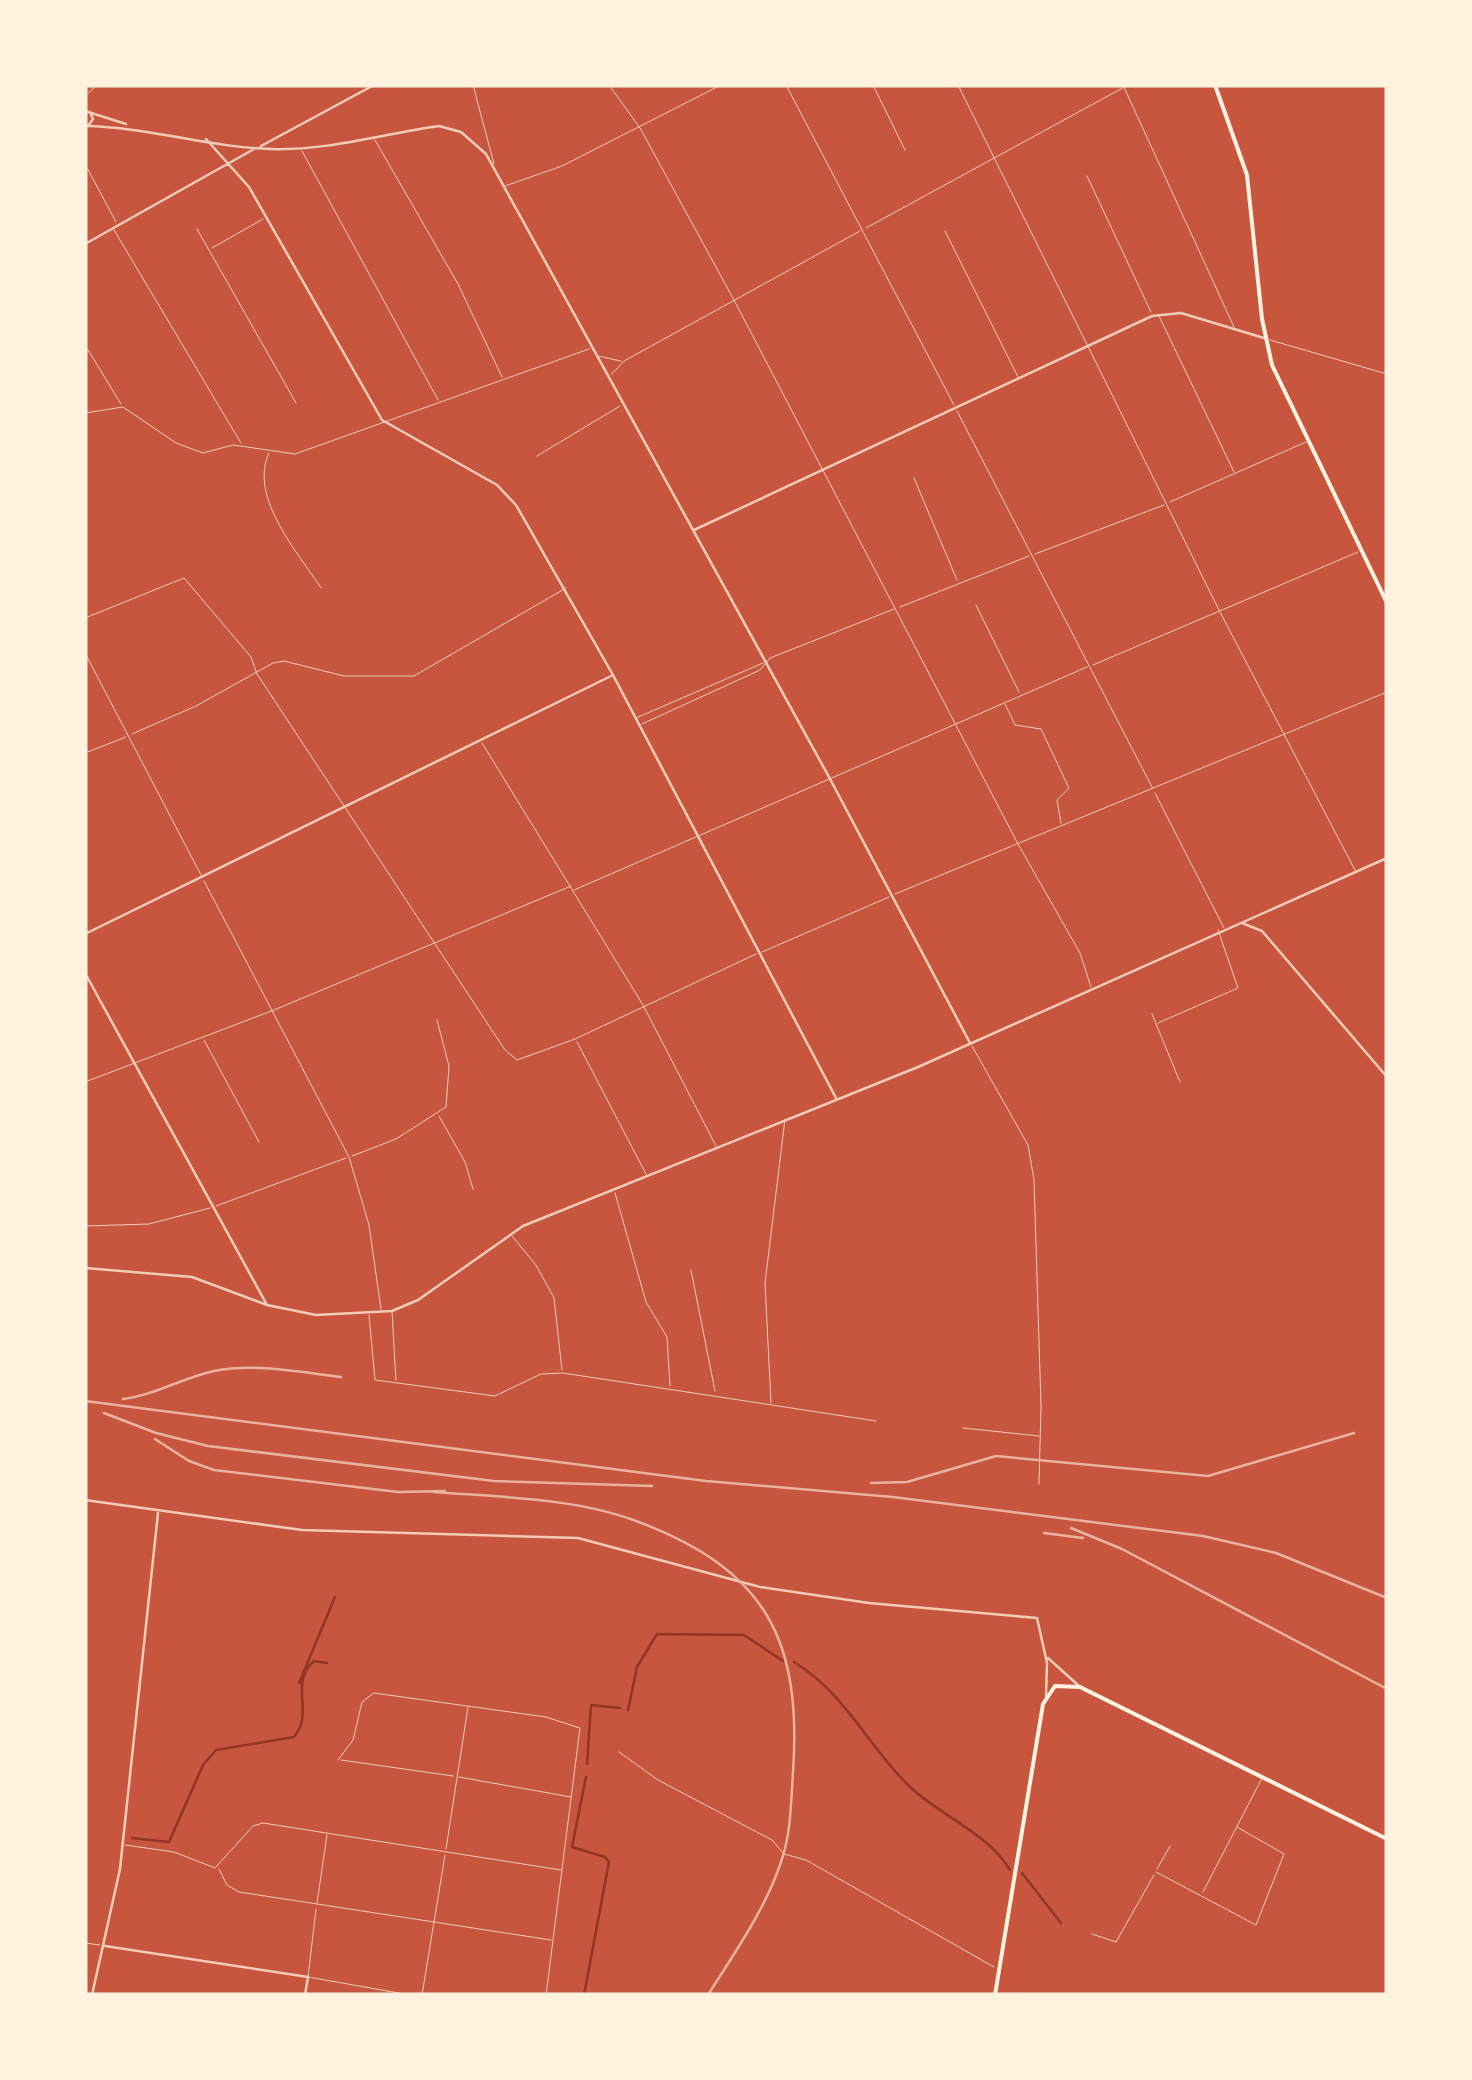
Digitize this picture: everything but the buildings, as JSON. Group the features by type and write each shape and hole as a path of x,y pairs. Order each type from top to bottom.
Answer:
{"main road":[{"path":"1215,85 1247,175 1265,338 1272,364 1387,602"},
{"path":"996,1995 1045,1698 1059,1684 1080,1687 1387,1840"}],"street":[{"path":"85,96 98,85"},
{"path":"85,244 374,85"},
{"path":"474,85 494,164 505,186 829,776 1031,1155 1042,1436 1039,1484"},
{"path":"608,85 640,128 734,300 956,727 1080,953 1091,987"},
{"path":"505,186 562,166 721,85"},
{"path":"786,85 1224,928"},
{"path":"873,85 905,150"},
{"path":"958,85 1220,612 1356,872"},
{"path":"609,378 624,361 1125,86 1235,331"},
{"path":"86,111 132,126 256,148 301,149 438,126 461,132 494,164"},
{"path":"86,111 93,119 86,126"},
{"path":"86,126 132,126"},
{"path":"374,137 458,284 503,380"},
{"path":"205,138 228,162 266,217 382,420 497,486 516,504 613,675 836,1098"},
{"path":"301,149 440,403"},
{"path":"85,164 118,225"},
{"path":"1087,176 1152,316"},
{"path":"210,249 266,217"},
{"path":"112,228 243,446"},
{"path":"197,229 296,403"},
{"path":"945,231 1018,377"},
{"path":"692,531 1085,344 1158,314 1181,313 1387,374"},
{"path":"1158,314 1236,475"},
{"path":"85,344 122,407 176,442 204,453 243,446 309,452 382,420 592,348"},
{"path":"597,356 624,361"},
{"path":"537,456 623,404"},
{"path":"85,414 122,407"},
{"path":"635,718 958,583 1166,504 1307,442"},
{"path":"270,451 262,479 268,496 292,547 321,588"},
{"path":"914,478 958,583"},
{"path":"574,890 829,776 956,727 1004,702 1361,551"},
{"path":"85,618 184,578 251,657 257,674 432,946 516,1060 575,1040 644,1005 892,896 1387,692"},
{"path":"85,754 284,661 344,676 414,676 566,588"},
{"path":"976,605 1021,695"},
{"path":"85,653 349,1156 369,1225 381,1313"},
{"path":"639,726 766,664"},
{"path":"85,934 613,675"},
{"path":"1004,702 1015,725 1041,729 1069,788 1057,800 1062,826"},
{"path":"480,739 644,1005 716,1146"},
{"path":"85,1268 192,1277 267,1305 316,1316 368,1315 392,1310 438,1287 509,1233 970,1043 1387,858"},
{"path":"85,1082 274,1010 571,886"},
{"path":"1240,922 1262,931 1387,1076"},
{"path":"1158,1024 1238,988 1218,930"},
{"path":"85,973 210,1208 267,1305"},
{"path":"1152,1014 1180,1082"},
{"path":"85,1226 149,1224 210,1208 396,1140 439,1115 447,1100 449,1066 437,1020"},
{"path":"202,1037 260,1142"},
{"path":"575,1040 646,1175"},
{"path":"439,1115 465,1162 473,1189"},
{"path":"771,1406 765,1283 785,1118"},
{"path":"614,1188 646,1302 667,1337 670,1389"},
{"path":"509,1233 536,1265 554,1298 563,1374"},
{"path":"691,1270 716,1394"},
{"path":"392,1310 396,1383"},
{"path":"368,1315 375,1380 495,1396 541,1374 563,1374 876,1421"},
{"path":"963,1428 1042,1436"},
{"path":"85,1500 302,1530 578,1538 760,1587 869,1603 1037,1618 1046,1656 1045,1698"},
{"path":"92,1995 122,1845 159,1512"},
{"path":"1046,1656 1080,1687"},
{"path":"546,1995 574,1797 580,1728 546,1717 431,1698 370,1694 360,1706 353,1740 338,1760 574,1797"},
{"path":"422,1995 468,1706"},
{"path":"619,1752 663,1783 772,1840 784,1854 806,1860 963,1953 1000,1968"},
{"path":"1202,1894 1261,1780"},
{"path":"218,1867 258,1824 564,1870"},
{"path":"1156,1872 1256,1924 1284,1854 1237,1826"},
{"path":"305,1995 328,1832"},
{"path":"122,1845 174,1852 218,1867 231,1890 554,1940"},
{"path":"1092,1934 1116,1942 1170,1846"},
{"path":"85,1942 410,1995"}],"waterway":[{"path":"299,1683 335,1597"},
{"path":"628,1710 637,1667 657,1634 744,1635 783,1661"},
{"path":"132,1838 169,1842 203,1765 216,1750 294,1737 302,1718 303,1679 307,1670 314,1661 327,1663"},
{"path":"794,1662 842,1704 909,1786 989,1845 1010,1870"},
{"path":"587,1764 591,1705 620,1708"},
{"path":"584,1995 609,1862 605,1857 572,1847 586,1777"},
{"path":"1022,1873 1061,1923"}],"railway":[{"path":"123,1399 230,1369 278,1369 341,1377"},
{"path":"85,1401 706,1481 893,1497 1203,1536 1276,1553 1387,1598"},
{"path":"104,1413 156,1433 208,1446 494,1481 652,1486"},
{"path":"871,1483 907,1482 996,1456 1208,1476 1354,1433"},
{"path":"155,1439 189,1461 214,1470 398,1492 445,1491"},
{"path":"434,1492 562,1503 636,1521 717,1562 745,1587 767,1615 782,1647 791,1684 794,1725 789,1829 767,1897 708,1995"},
{"path":"1071,1528 1122,1549 1387,1689"},
{"path":"1044,1533 1083,1538"}]}
